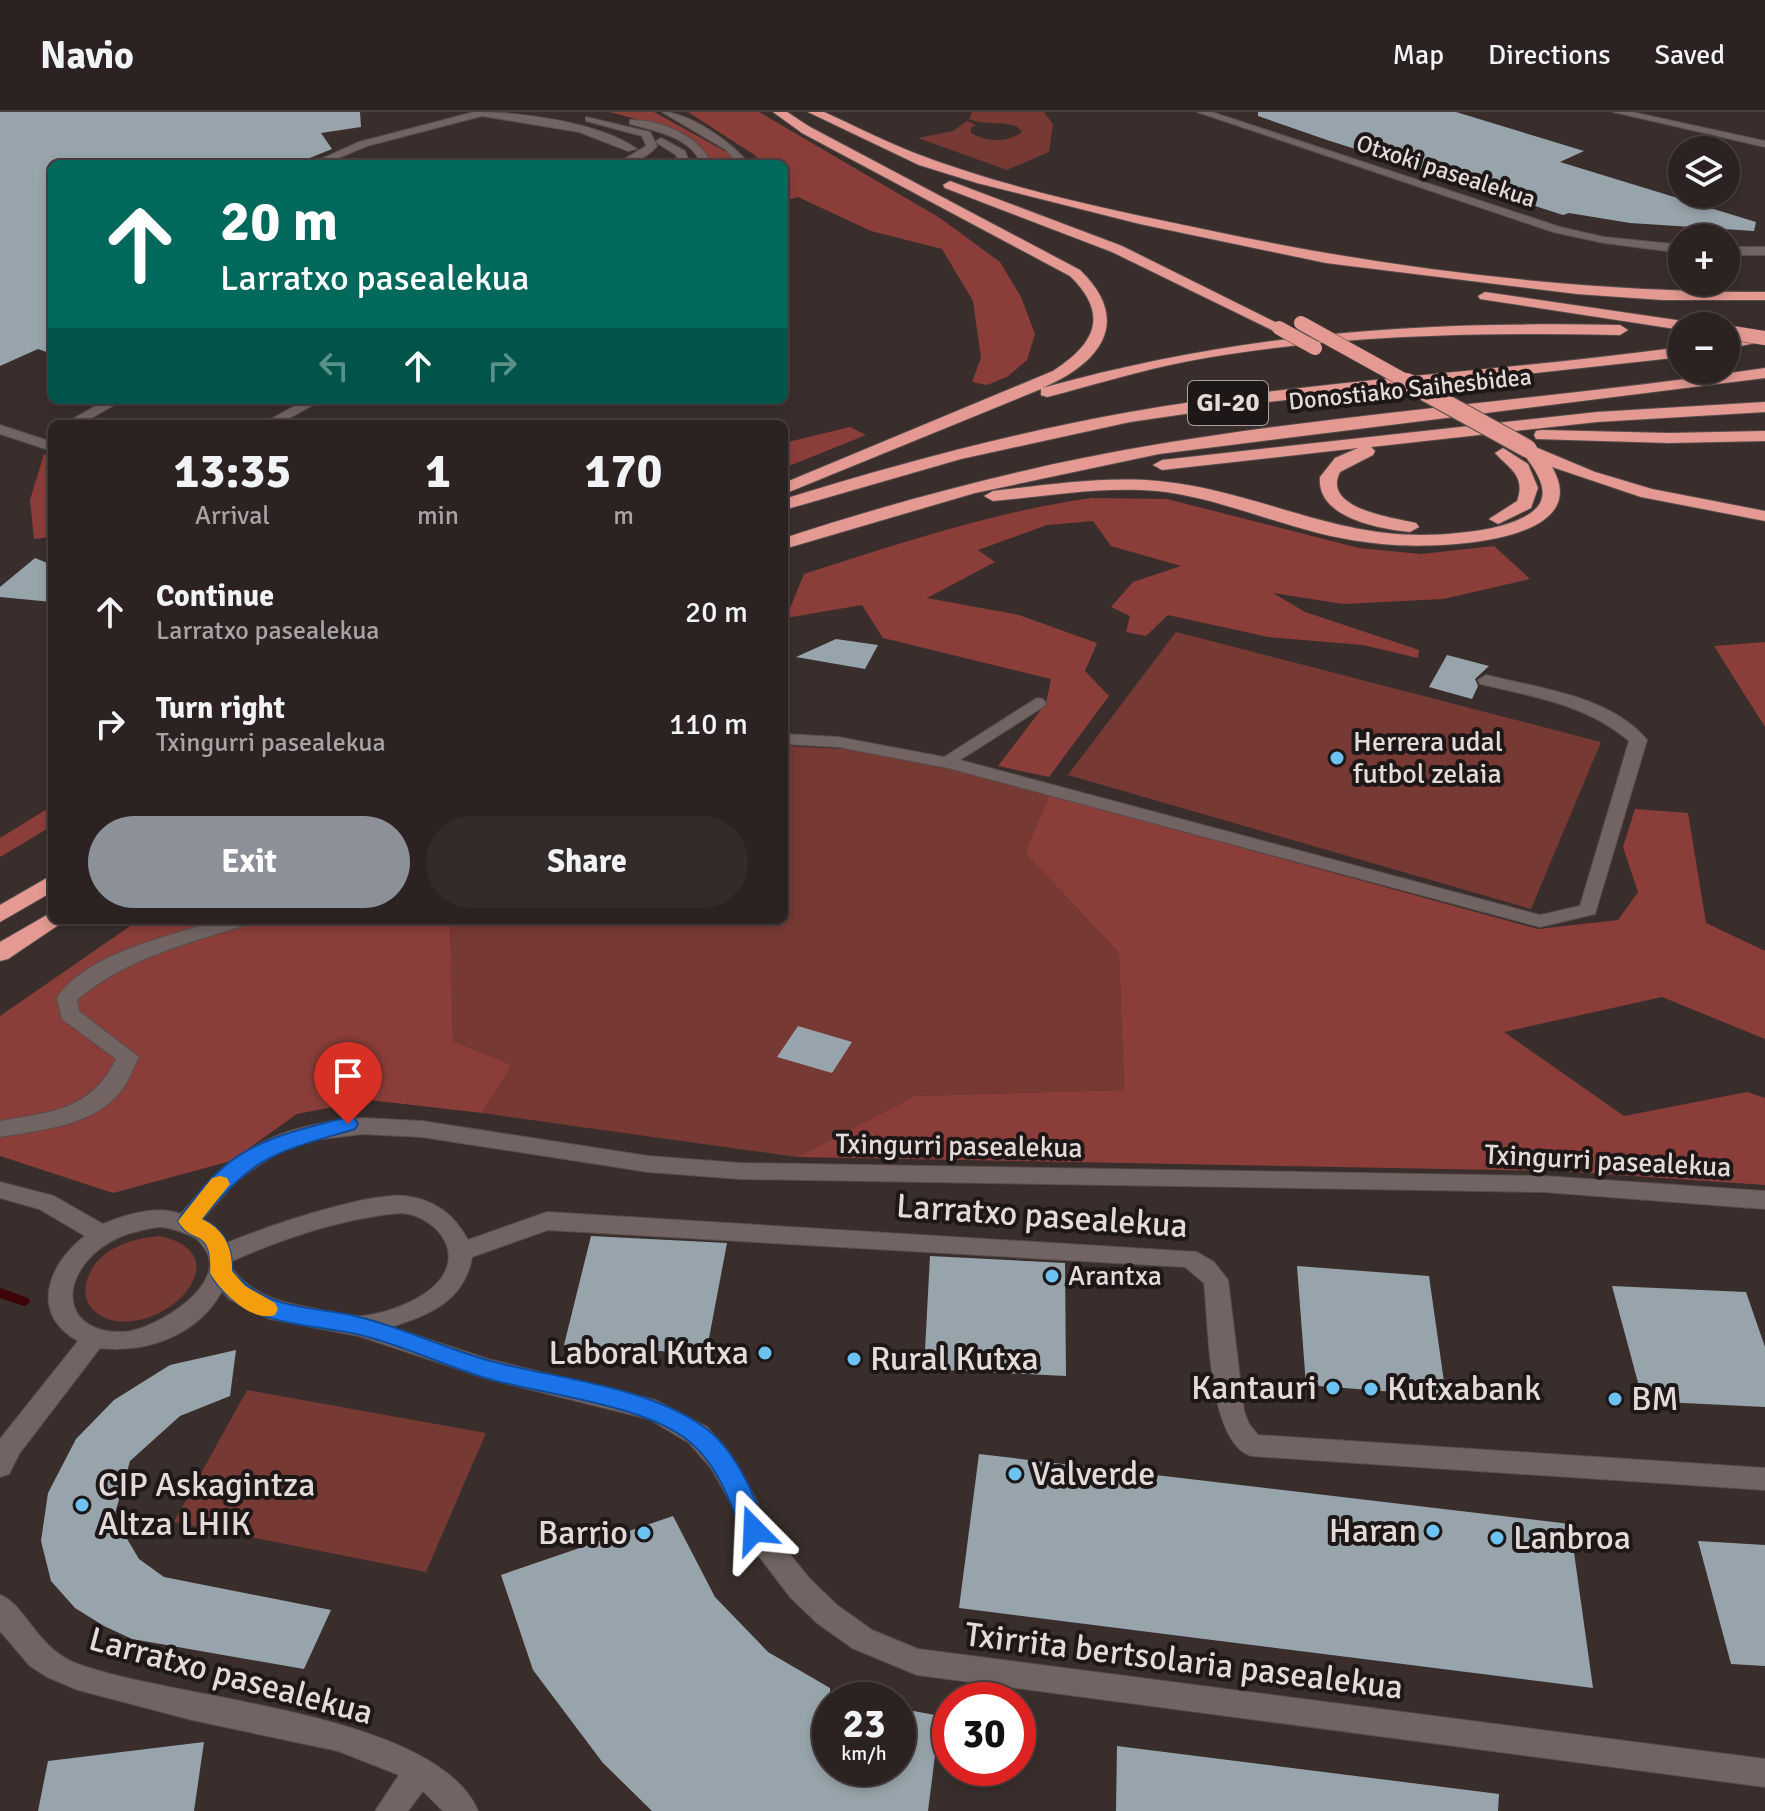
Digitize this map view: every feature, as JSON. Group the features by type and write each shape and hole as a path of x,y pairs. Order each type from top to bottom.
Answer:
{"highway":[{"path":"771,112 1057,262 1075,273 1094,293 1102,315 1101,327 1089,349 1055,375 956,422"},
{"path":"781,112 806,130"},
{"path":"781,112 901,166 1117,249 1279,328 1503,453 1525,471 1531,487 1525,504 1507,516 1470,526 1428,529 1371,520 1339,502 1330,490 1327,478 1340,460 1371,450 1526,441 1765,436"},
{"path":"814,112 909,155 1155,253 1301,323 1583,473 1645,494 1765,516"},
{"path":"909,155 1118,221 1225,248 1427,287"},
{"path":"969,176 1153,223 1326,259 1591,292 1765,296"},
{"path":"1470,294 1668,324"},
{"path":"788,487 956,422 1077,382 1224,351 1406,331 1557,328 1668,334"},
{"path":"1740,338 1765,339"},
{"name":"Donostiako Saihesbidea","path":"788,504 966,452 1131,417 1332,390 1591,365 1668,354"},
{"name":"Donostiako Saihesbidea","path":"788,543 935,497 1157,449 1289,430 1621,394 1765,373"},
{"path":"788,558 993,496 1048,483 1170,463 1597,417 1765,407"},
{"path":"1526,441 1659,414"},
{"path":"993,496 1086,487 1154,486 1222,497 1298,522 1360,537 1411,541 1460,539 1521,525 1546,507 1550,499 1550,480 1526,441"},
{"path":"0,915 48,885"},
{"path":"0,953 48,922"}],"street":[{"path":"546,112 646,134 681,153 684,160"},
{"path":"595,112 667,132 697,148 704,160"},
{"path":"667,112 713,136 741,160"},
{"name":"Otxoki pasealekua","path":"1202,112 1557,230 1604,240 1668,247"},
{"path":"1618,112 1765,144"},
{"path":"325,160 363,144 482,113 569,126 604,135 632,149"},
{"path":"629,160 652,146 646,134"},
{"path":"1740,251 1765,251"},
{"path":"78,420 108,404"},
{"path":"277,420 307,404"},
{"path":"0,429 48,446"},
{"path":"788,739 838,742 950,763 1540,921 1588,910 1638,740 1623,724 1549,696 1486,680"},
{"path":"950,763 953,757 1037,703"},
{"path":"0,1129 45,1121 86,1108 114,1085 128,1057 69,1014 67,998 83,982 145,950 229,924"},
{"name":"Txingurri pasealekua","path":"188,1221 224,1178 249,1159 285,1140 348,1124 425,1128 616,1160 771,1172 1544,1184 1765,1200"},
{"path":"0,1190 46,1202 102,1235"},
{"path":"188,1221 146,1219 102,1235 80,1252 65,1271 59,1292 62,1312 74,1328 94,1338 119,1341 147,1337 173,1327 196,1312 211,1294 222,1264 287,1228 403,1204 431,1210 451,1228 462,1251 456,1279 434,1299 399,1315 360,1326 270,1310 237,1292 222,1264 216,1240 188,1221"},
{"name":"Larratxo pasealekua","path":"462,1251 547,1221 1189,1258 1206,1268 1216,1280 1231,1411 1238,1430 1251,1445 1765,1479"},
{"name":"Txirrita bertsolaria pasealekua","path":"360,1326 488,1369 655,1410 698,1435 735,1484 754,1530 800,1588 827,1614 862,1639 917,1662 1765,1773"},
{"path":"0,1466 9,1447 94,1338"},
{"name":"Larratxo pasealekua","path":"0,1607 19,1636 47,1663 86,1680 191,1707 355,1741 420,1771 454,1799 463,1811"},
{"path":"390,1811 420,1771"}],"shaded area":[{"path":"609,112 654,112 732,155 734,160 704,160 663,131"},
{"path":"688,112 759,112 940,218 1000,262 1021,297 1035,334 1027,360 1007,377 987,385 972,382 981,358 973,301 942,249 871,231 798,197 788,200 788,160 757,160 756,156"},
{"path":"972,112 1044,112 1053,124 1049,152 1007,170 918,138 953,131 967,121 976,125 971,128 971,133 990,140 1004,140 1022,132 1012,125 969,119"},
{"path":"850,427 866,435 788,466 788,442"},
{"path":"44,454 48,456 48,537 34,539 30,500"},
{"path":"1091,498 1167,499 1359,548 1421,554 1494,546 1530,579 1443,599 1343,604 1273,593 1305,612 1419,650 1418,658 1363,645 1268,637 1168,615 1146,636 1126,632 1130,616 1111,607 1133,582 1181,566 1111,546 1093,521 1047,525 978,550 995,562 927,598 1019,615 1097,643 1085,671 1109,696 1049,777 998,766 1046,703 1051,679 883,638 862,605 788,618 804,574 910,540 1054,504"},
{"name":"Herrera udal futbol zelaia","path":"1176,632 1601,742 1531,909 1068,775"},
{"path":"1765,642 1765,727 1714,646"},
{"path":"788,746 845,749 945,765 1049,795 1025,853 1119,953 1124,1090 915,1096 797,1157 482,1113 512,1065 453,1041 450,924 788,924"},
{"path":"1049,795 1538,929 1618,920 1638,892 1623,847 1635,809 1688,813 1706,923 1765,951 1765,1039 1662,997 1504,1032 1624,1116 1747,1092 1765,1098 1765,1185 1559,1171 797,1157 915,1096 1124,1090 1119,953 1025,853"},
{"path":"48,808 48,828 0,857 0,838"},
{"path":"133,924 450,924 453,1041 512,1065 482,1113 369,1100 297,1114 231,1161 113,1193 0,1156 0,1016"},
{"path":"160,1236 184,1246 195,1260 195,1275 186,1291 171,1306 152,1316 130,1321 108,1319 97,1313 86,1297 86,1287 99,1259 126,1243"},
{"path":"247,1390 486,1433 426,1572 174,1522"}],"building":[{"path":"0,112 360,112 361,127 321,133 332,149 305,160 48,160 48,353 38,349 0,366"},
{"path":"1258,112 1456,112 1584,151 1560,162 1668,195 1668,208 1710,208 1756,222 1754,231 1740,230 1740,224 1668,225 1569,213 1563,215 1258,116"},
{"path":"35,558 48,563 48,602 0,597 0,587"},
{"path":"836,639 878,645 865,669 796,657"},
{"path":"1447,655 1489,666 1475,679 1478,686 1472,699 1429,687"},
{"path":"798,1026 852,1042 832,1073 777,1057"},
{"path":"591,1236 727,1243 706,1354 564,1345"},
{"path":"930,1256 1065,1263 1066,1376 924,1369"},
{"path":"1297,1266 1429,1276 1446,1396 1306,1385"},
{"path":"1612,1286 1746,1292 1765,1347 1765,1407 1643,1401"},
{"name":"CIP Askagintza Altza LHIK","path":"236,1350 230,1396 180,1416 130,1461 114,1517 139,1559 164,1577 331,1610 304,1669 132,1639 104,1626 75,1608 51,1581 41,1541 48,1493 76,1439 114,1400 170,1365"},
{"path":"979,1454 1570,1524 1593,1688 959,1608"},
{"path":"673,1516 715,1597 768,1652 820,1682 812,1682 812,1786 916,1786 916,1711 932,1714 932,1779 928,1811 652,1811 603,1763 533,1670 501,1575"},
{"path":"1698,1541 1765,1545 1765,1666 1731,1664"},
{"path":"204,1742 194,1811 38,1811 48,1761"},
{"path":"1117,1746 1499,1794 1498,1811 1116,1811"}],"waterway":[{"path":"0,1293 24,1301"}],"slow traffic":[{"path":"220,1184 188,1221 216,1240 222,1255 221,1273 237,1292 267,1309"}],"place":[{"name":"Herrera udal futbol zelaia","path":"1337,758"},
{"name":"Arantxa","path":"1052,1276"},
{"name":"Laboral Kutxa","path":"765,1353"},
{"name":"Rural Kutxa","path":"854,1359"},
{"name":"Kantauri","path":"1333,1388"},
{"name":"Kutxabank","path":"1371,1389"},
{"name":"BM","path":"1615,1399"},
{"name":"Valverde","path":"1015,1474"},
{"name":"CIP Askagintza Altza LHIK","path":"82,1505"},
{"name":"Haran","path":"1433,1531"},
{"name":"Barrio","path":"644,1533"},
{"name":"Lanbroa","path":"1497,1538"}],"route":[{"path":"348,1124 285,1140 249,1159 224,1178 188,1221 216,1240 222,1255 221,1273 237,1292 270,1310 360,1326 488,1369 655,1410 698,1435 720,1460 746,1505 754,1530"}]}
